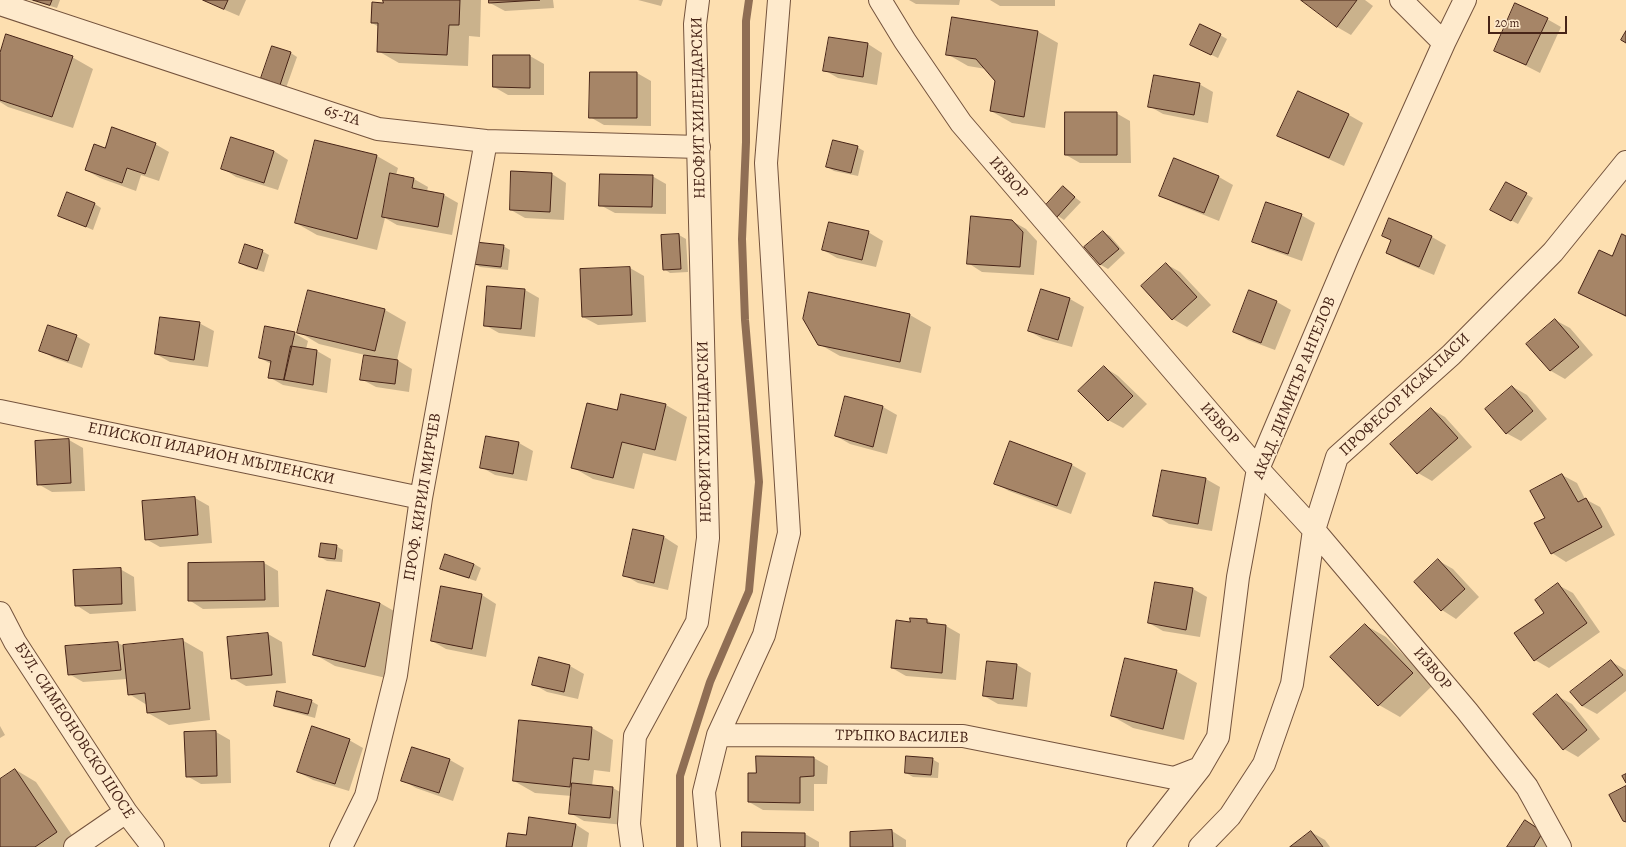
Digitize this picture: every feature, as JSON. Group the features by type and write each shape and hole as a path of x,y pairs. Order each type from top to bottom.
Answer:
{"street":[{"name":"НЕОФИТ ХИЛЕНДАРСКИ","path":"632,847 630,824 635,736 697,622 708,538 695,24 698,0"},
{"path":"709,847 704,792 718,735 764,635 789,533 766,163 779,0"},
{"name":"ИЗВОР","path":"880,0 905,41 961,123 1258,469 1314,530 1467,711 1527,787 1560,847"},
{"path":"1401,0 1444,43"},
{"name":"АКАД. ДИМИТЪР АНГЕЛОВ","path":"1138,847 1200,768 1218,737 1238,577 1258,469 1348,258 1444,43 1465,0"},
{"name":"65-ТА","path":"0,4 378,128 486,142 698,147"},
{"name":"ПРОФ. КИРИЛ МИРЧЕВ","path":"341,847 366,796 396,675 421,498 486,142"},
{"name":"ПРОФЕСОР ИСАК ПАСИ","path":"1200,847 1230,816 1264,764 1292,684 1314,530 1337,457 1451,355 1553,252 1626,162"},
{"name":"ЕПИСКОП ИЛАРИОН МЪГЛЕНСКИ","path":"0,411 421,498"},
{"name":"БУЛ. СИМЕОНОВСКО ШОСЕ","path":"0,613 15,642 126,812 153,847"},
{"name":"ТРЪПКО ВАСИЛЕВ","path":"718,735 963,736 1174,778 1200,768"},
{"path":"74,847 126,812"}],"building":[{"path":"33,0 52,0 50,5"},
{"path":"203,0 228,0 224,9"},
{"path":"383,0 460,0 459,25 449,25 447,55 377,52 378,23 371,23 372,2 383,3"},
{"path":"489,0 540,0 489,3"},
{"path":"1301,0 1357,0 1337,27"},
{"path":"1515,3 1548,18 1526,65 1494,51"},
{"path":"952,17 1038,31 1024,117 990,111 995,81 976,59 946,55"},
{"path":"1200,24 1221,34 1211,55 1190,45"},
{"path":"1626,31 1626,43 1621,40"},
{"path":"6,34 73,56 52,117 0,100 0,53"},
{"path":"829,37 868,43 863,77 823,71"},
{"path":"272,46 291,52 280,85 261,78"},
{"path":"493,55 530,55 530,88 493,87"},
{"path":"590,72 637,72 637,118 589,118"},
{"path":"1154,75 1200,83 1194,115 1148,107"},
{"path":"1298,91 1349,114 1329,158 1277,136"},
{"path":"1065,112 1117,112 1117,155 1065,155"},
{"path":"112,127 156,143 145,174 127,168 122,183 85,170 94,144 105,148"},
{"path":"231,137 274,151 264,183 221,169"},
{"path":"315,140 377,155 357,239 295,223"},
{"path":"833,140 858,146 851,173 826,167"},
{"path":"1174,158 1219,176 1204,213 1159,196"},
{"path":"511,171 552,173 550,212 510,210"},
{"path":"390,173 414,178 412,188 444,194 438,227 382,217"},
{"path":"600,174 653,175 652,207 599,206"},
{"path":"1506,182 1527,193 1511,221 1490,210"},
{"path":"1063,186 1075,197 1057,217 1045,206"},
{"path":"67,192 95,203 86,227 58,216"},
{"path":"1266,202 1302,214 1288,254 1252,242"},
{"path":"971,216 1012,220 1023,232 1020,267 967,264"},
{"path":"1389,218 1432,236 1419,267 1386,253 1391,240 1382,236"},
{"path":"829,222 869,231 862,260 822,250"},
{"path":"1103,231 1119,249 1100,265 1084,247"},
{"path":"679,234 681,269 663,270 661,235"},
{"path":"1622,234 1626,236 1626,316 1578,293 1599,250 1612,256"},
{"path":"475,242 504,245 501,267 472,264"},
{"path":"245,244 263,250 257,269 239,263"},
{"path":"1166,263 1197,297 1172,320 1141,286"},
{"path":"630,267 632,315 582,317 580,269"},
{"path":"487,286 525,289 521,329 484,326"},
{"path":"1041,289 1070,298 1058,340 1028,331"},
{"path":"308,290 385,309 375,351 297,333"},
{"path":"1249,290 1277,301 1261,343 1233,332"},
{"path":"809,292 910,314 900,362 818,345 803,319"},
{"path":"160,317 200,322 194,360 155,354"},
{"path":"1555,319 1579,347 1550,371 1526,344"},
{"path":"48,325 77,335 68,361 39,351"},
{"path":"265,326 295,332 284,380 268,378 271,361 259,358"},
{"path":"291,346 317,350 313,385 284,380"},
{"path":"364,355 398,360 395,384 360,380"},
{"path":"1104,366 1133,396 1108,421 1078,391"},
{"path":"1512,386 1533,411 1506,434 1485,409"},
{"path":"621,394 666,404 655,450 622,442 613,478 571,468 587,403 617,410"},
{"path":"845,396 883,406 873,447 835,436"},
{"path":"1431,408 1458,438 1417,474 1390,444"},
{"path":"486,436 519,442 513,474 480,468"},
{"path":"69,439 71,483 37,485 35,441"},
{"path":"1010,441 1072,464 1057,506 994,484"},
{"path":"1162,470 1206,478 1198,524 1153,516"},
{"path":"1562,474 1578,502 1586,498 1602,527 1551,554 1534,523 1545,518 1530,491"},
{"path":"195,497 198,535 145,540 142,501"},
{"path":"633,529 664,536 654,583 623,576"},
{"path":"321,543 337,545 335,559 319,557"},
{"path":"445,554 474,564 469,578 440,569"},
{"path":"1438,559 1465,589 1441,611 1414,582"},
{"path":"264,562 265,600 188,601 188,563"},
{"path":"121,568 122,604 75,606 73,570"},
{"path":"1155,582 1193,588 1186,630 1148,623"},
{"path":"1558,583 1587,623 1534,661 1514,633 1544,613 1535,600"},
{"path":"441,586 482,594 472,649 431,641"},
{"path":"327,590 380,603 365,667 313,655"},
{"path":"910,618 927,619 927,623 946,625 942,673 891,668 896,620 910,622"},
{"path":"1365,624 1413,673 1378,706 1330,657"},
{"path":"268,633 272,675 231,679 227,637"},
{"path":"183,639 190,709 147,713 145,693 128,695 123,645"},
{"path":"118,642 121,670 68,675 65,646"},
{"path":"539,657 570,665 564,692 532,685"},
{"path":"1125,658 1177,670 1163,729 1111,716"},
{"path":"1611,660 1623,675 1582,706 1570,692"},
{"path":"987,661 1017,664 1013,699 983,696"},
{"path":"277,691 312,700 308,714 274,706"},
{"path":"1557,694 1587,730 1563,750 1533,714"},
{"path":"519,720 592,727 589,760 573,758 570,787 513,781"},
{"path":"312,726 350,739 335,784 297,772"},
{"path":"216,731 217,776 186,777 184,732"},
{"path":"412,747 450,759 439,793 401,781"},
{"path":"756,756 814,757 814,776 800,777 800,803 748,802 748,773 756,773"},
{"path":"906,756 933,758 931,775 905,773"},
{"path":"15,769 57,832 35,847 0,847 0,779"},
{"path":"1626,774 1626,783 1622,776"},
{"path":"572,783 613,787 610,818 569,814"},
{"path":"1626,786 1626,822 1623,821 1609,795"},
{"path":"529,817 576,824 572,847 506,847 508,833 526,835"},
{"path":"1525,820 1543,832 1534,847 1507,847"},
{"path":"892,830 893,847 850,847 850,832"},
{"path":"1311,831 1323,847 1290,847"},
{"path":"742,832 805,833 805,847 742,847"}],"waterway":[{"path":"680,847 680,776 710,682 749,591 759,482 745,320 742,239 746,142 746,21 749,0"}]}
